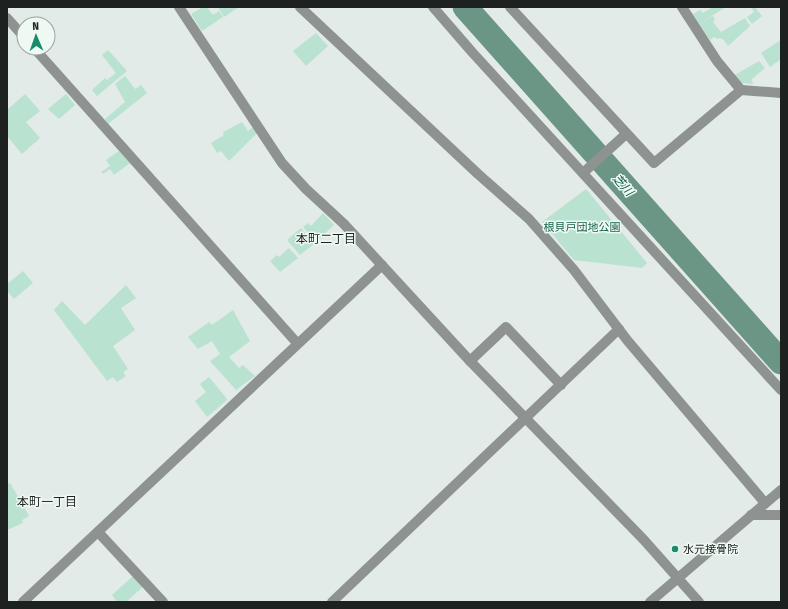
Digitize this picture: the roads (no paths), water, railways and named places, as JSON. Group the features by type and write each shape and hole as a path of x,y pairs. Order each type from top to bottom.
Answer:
{"street":[{"path":"178,7 282,163 306,189 344,224 470,361 526,417 679,578 699,602"},
{"path":"300,7 478,174 529,219 574,270 619,329 765,503"},
{"path":"434,7 472,52 781,390"},
{"path":"510,7 622,138 654,163 741,90 781,92"},
{"path":"682,7 717,61 741,90"},
{"path":"7,18 16,28"},
{"path":"41,56 297,343"},
{"path":"583,173 622,138"},
{"path":"23,602 297,343 382,265"},
{"path":"470,361 506,327 561,385"},
{"path":"332,602 619,329"},
{"path":"650,602 781,490"},
{"path":"751,515 781,515"},
{"path":"98,532 163,602"}],"waterway":[{"name":"芝川","path":"465,7 781,362"}],"place":[{"name":"水元接骨院","path":"675,549"}],"district":[{"name":"本町二丁目","path":"326,239"},
{"name":"本町一丁目","path":"47,502"}],"park label":[{"name":"根貝戸団地公園","path":"582,227"}]}
